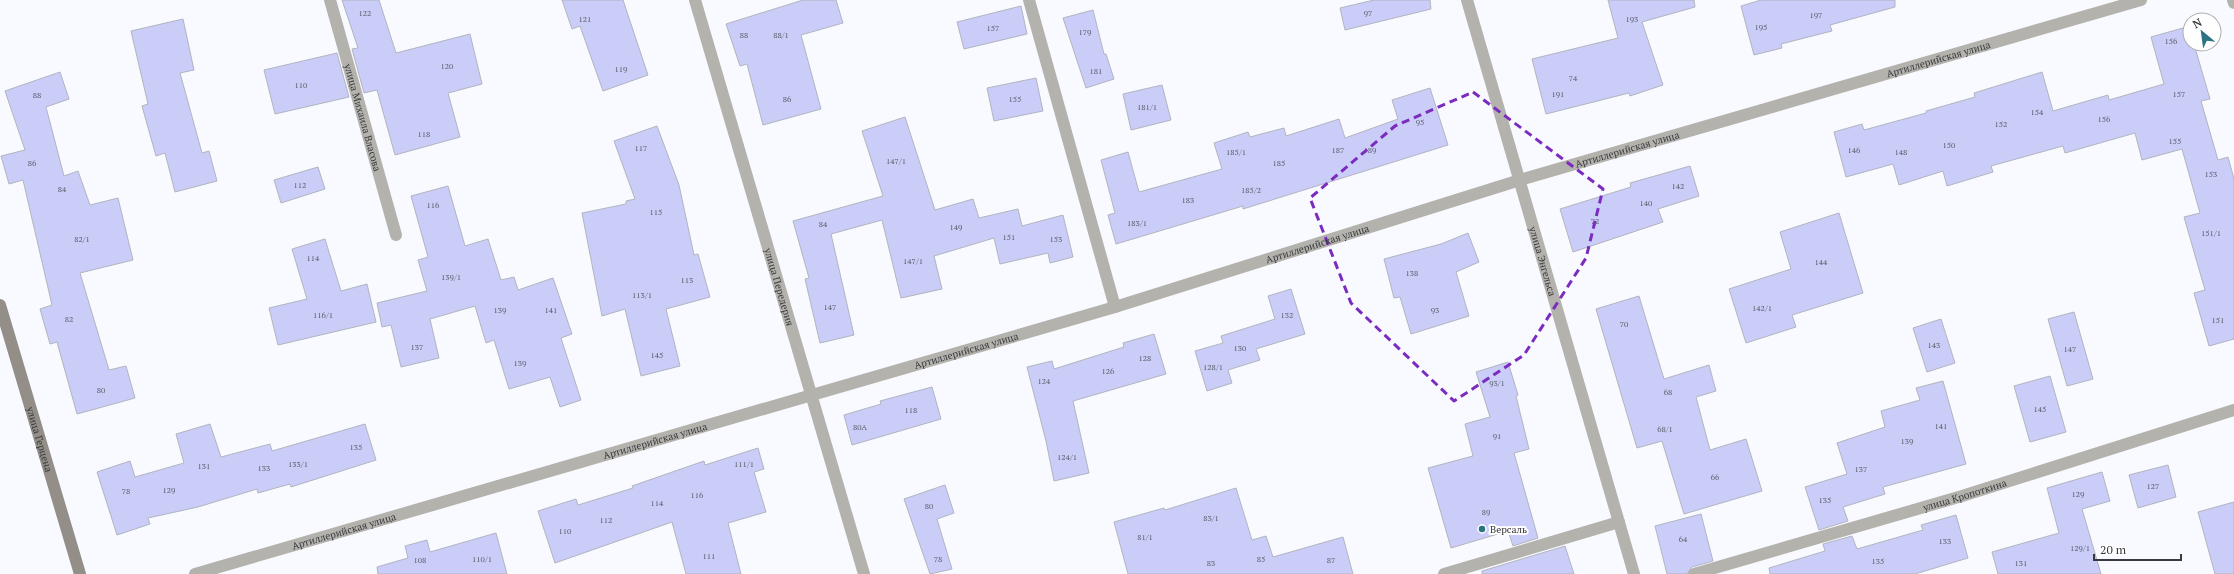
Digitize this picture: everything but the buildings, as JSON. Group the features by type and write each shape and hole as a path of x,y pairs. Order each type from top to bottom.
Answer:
{"street":[{"name":"улица Михаила Власова","path":"330,0 396,235"},
{"name":"улица Передерия","path":"695,0 864,574"},
{"path":"1029,0 1115,307"},
{"name":"улица Энгельса","path":"1467,0 1634,574"},
{"name":"Артиллерийская улица","path":"194,574 1115,307 1520,180 2141,0"},
{"name":"улица Герцена","path":"0,305 80,574"},
{"name":"улица Кропоткина","path":"1694,574 1962,496 2234,410"},
{"path":"1444,574 1619,522"}],"highlighted area":[{"path":"1473,92 1603,189 1586,258 1524,355 1454,401 1351,303 1310,198 1395,126"}],"place":[{"name":"Версаль","path":"1482,529"}]}
